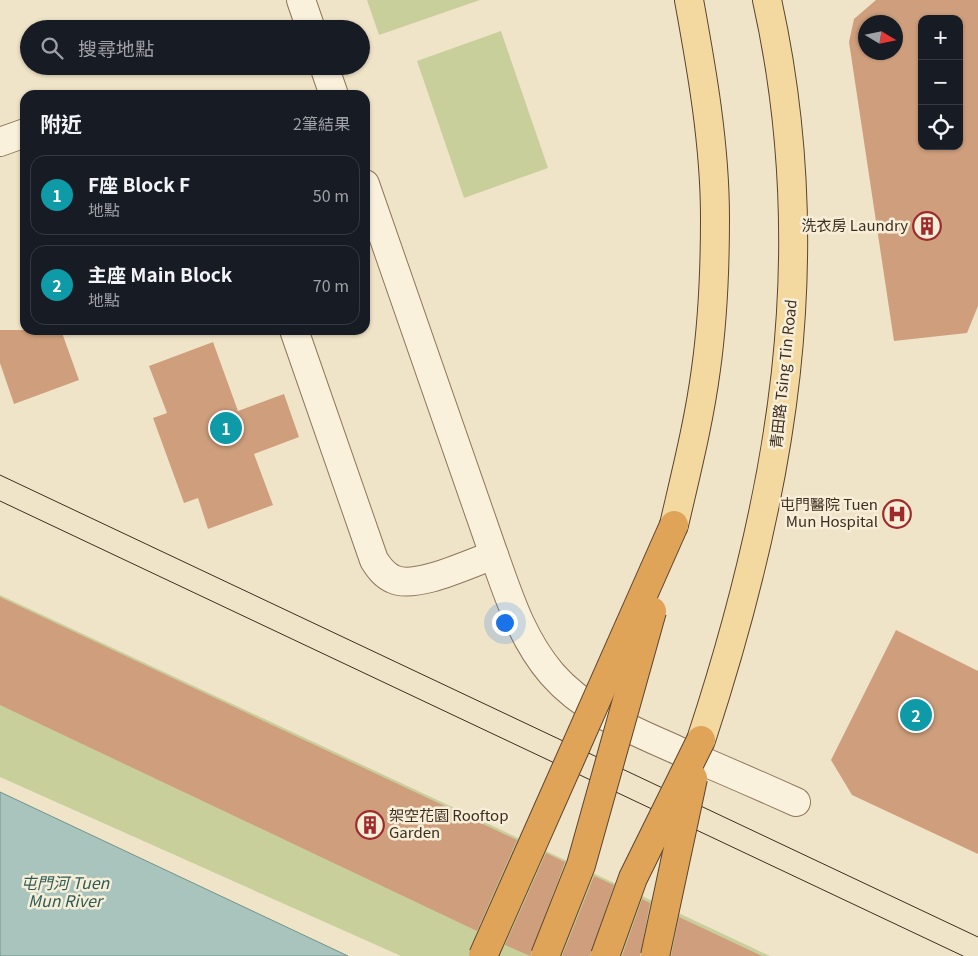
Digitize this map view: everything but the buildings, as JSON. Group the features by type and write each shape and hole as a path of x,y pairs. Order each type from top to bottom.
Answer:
{"highway":[{"path":"483,956 674,525"},
{"path":"545,956 581,865 674,525"},
{"path":"604,956 633,878 701,740"},
{"path":"655,956 701,740"}],"main road":[{"path":"674,525 691,453 706,369 713,293 715,216 709,132 689,0"},
{"name":"青田路 Tsing Tin Road","path":"701,740 724,670 749,583 770,488 785,388 793,299 793,214 786,113 767,0"}],"lane":[{"path":"301,0 308,20"},
{"path":"327,75 332,90"},
{"path":"0,142 20,135"},
{"path":"370,214 375,245 513,609 530,643 552,674 580,701 612,721 796,802"},
{"path":"296,335 374,560 382,572 393,579 406,583 419,581 494,555"}],"green space":[{"path":"367,0 480,0 379,35"},
{"path":"501,31 548,168 464,198 417,61"},
{"name":"架空花園 Rooftop Garden","path":"0,595 770,956 401,956 0,777"}],"water":[{"name":"屯門河 Tuen Mun River","path":"0,792 348,956 0,956"}],"tram line":[{"path":"0,475 978,937"},
{"path":"0,501 963,956"}],"place":[{"name":"洗衣房 Laundry","path":"927,226"},
{"name":"F座 Block F","path":"226,428"},
{"name":"屯門醫院 Tuen Mun Hospital","path":"897,514"},
{"name":"主座 Main Block","path":"916,715"},
{"name":"架空花園 Rooftop Garden","path":"370,825"}]}
